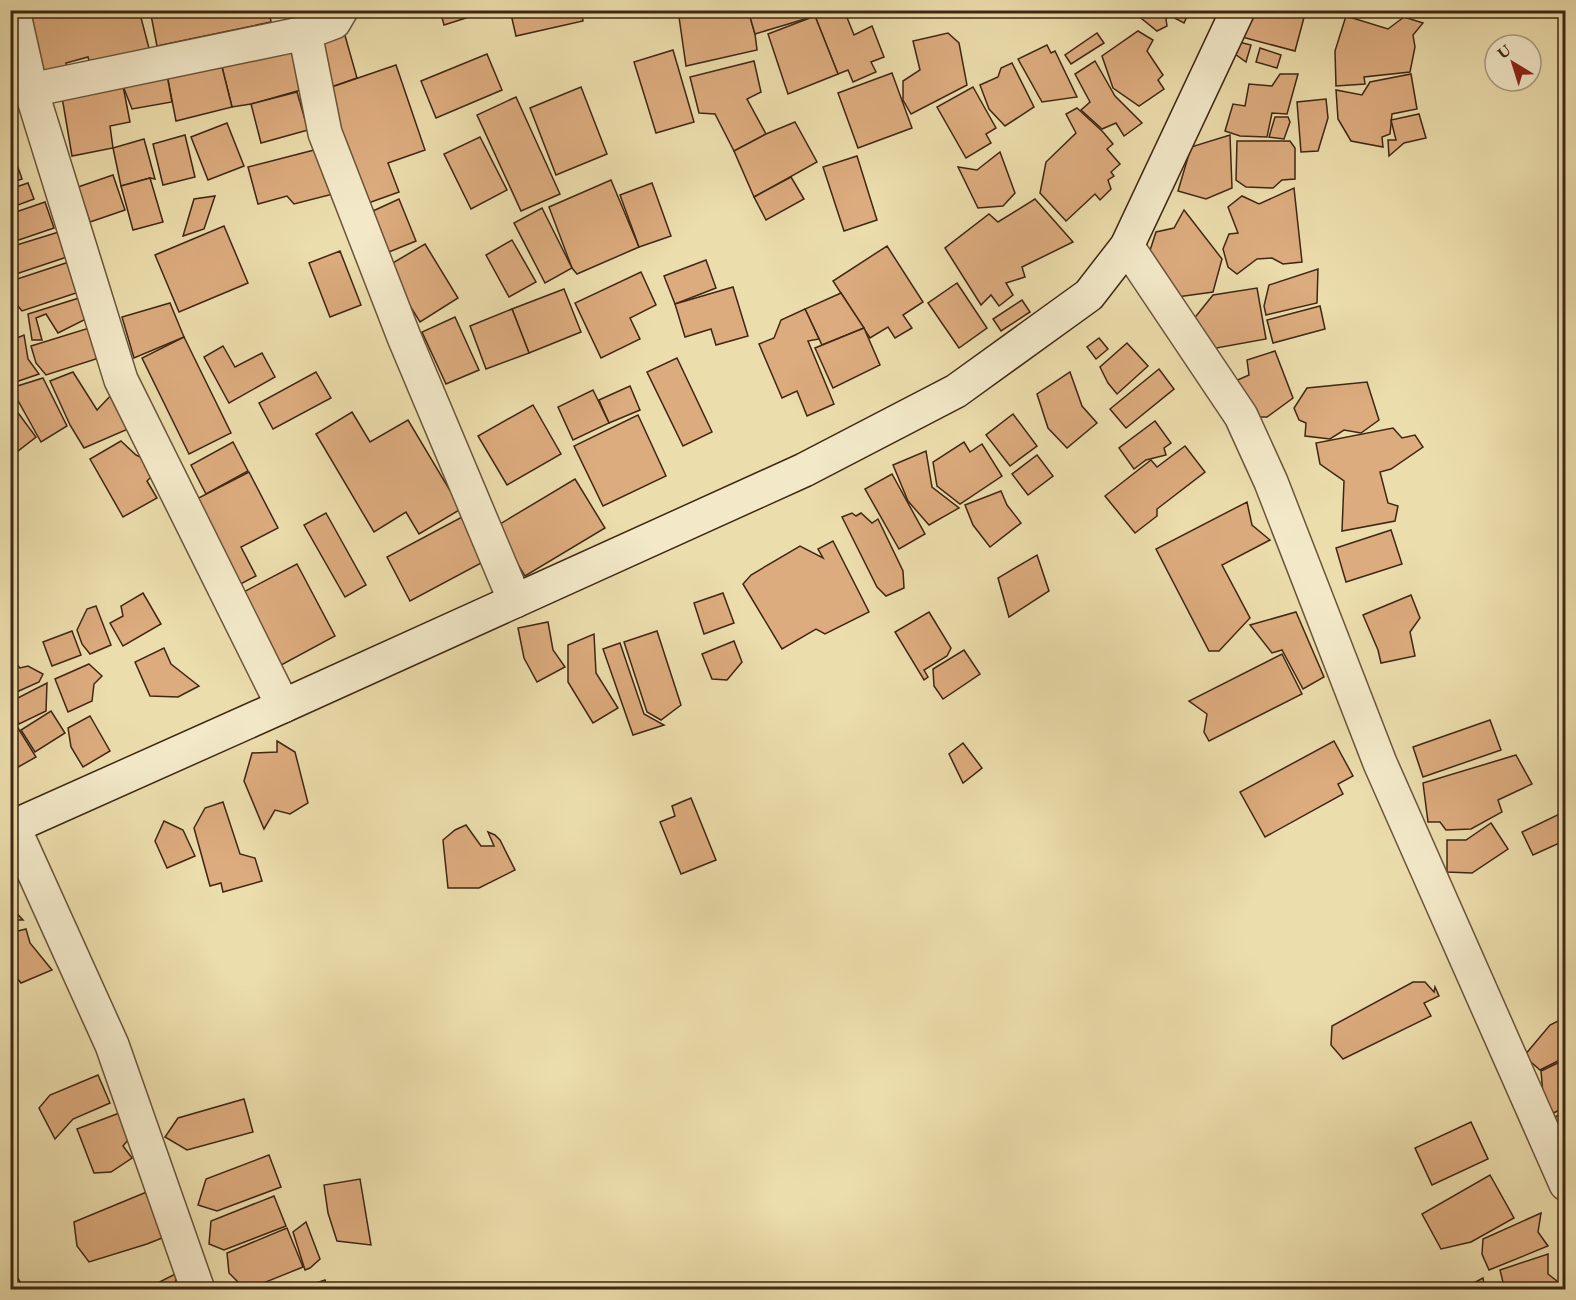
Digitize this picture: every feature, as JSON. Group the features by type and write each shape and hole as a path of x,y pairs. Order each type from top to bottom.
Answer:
{"street":[{"path":"13,10 31,90 121,380 283,706"},
{"path":"31,90 305,33 334,22 341,10"},
{"path":"198,1290 112,1045 12,827 804,470 956,390 1089,295 1127,246 1239,10"},
{"path":"305,33 325,133 404,337 514,601"},
{"path":"1127,246 1241,416 1271,482 1380,763 1566,1184"}],"building":[{"path":"19,10 139,10 151,56 92,72 88,57 66,63 70,78 38,86"},
{"path":"150,10 269,10 271,22 157,46"},
{"path":"440,10 491,10 444,25"},
{"path":"510,10 581,10 583,21 516,36"},
{"path":"678,10 748,10 757,50 686,66"},
{"path":"748,10 814,10 815,16 755,34"},
{"path":"830,10 844,10 854,35 872,26 884,57 871,62 876,72 853,82 848,70 838,74 815,16"},
{"path":"1131,10 1190,10 1184,23 1169,15 1166,19 1167,26 1157,31"},
{"path":"1254,10 1306,10 1295,51 1242,37"},
{"path":"815,16 838,74 788,94 768,34"},
{"path":"1346,16 1388,29 1404,17 1423,23 1413,35 1415,47 1410,72 1364,77 1365,84 1336,86 1335,51"},
{"path":"1138,31 1153,40 1147,51 1163,75 1158,80 1164,89 1139,106 1113,88 1102,56"},
{"path":"344,32 357,78 320,91 312,41"},
{"path":"948,33 959,43 967,85 911,114 903,100 903,81 920,70 913,41"},
{"path":"1097,33 1104,43 1071,64 1065,55"},
{"path":"1239,42 1251,45 1246,62 1235,54"},
{"path":"296,43 308,88 232,107 221,63"},
{"path":"1047,45 1051,53 1055,51 1077,97 1042,102 1018,59"},
{"path":"1260,48 1281,55 1277,68 1256,62"},
{"path":"673,50 694,122 656,133 634,62"},
{"path":"487,54 502,90 436,118 421,81"},
{"path":"754,61 761,92 747,99 766,134 734,151 715,114 699,113 690,77"},
{"path":"1095,61 1115,96 1142,123 1124,136 1116,123 1102,129 1081,110 1090,102 1075,74"},
{"path":"221,63 232,107 176,121 167,75"},
{"path":"1012,63 1034,107 1005,126 989,109 980,85 998,77 1001,68"},
{"path":"396,65 425,150 388,163 399,192 360,206 320,91"},
{"path":"892,73 912,128 858,148 838,93"},
{"path":"1280,74 1298,74 1287,114 1272,113 1267,137 1240,136 1225,131 1233,104 1245,106 1249,84 1272,86"},
{"path":"1411,74 1417,109 1392,114 1390,134 1382,137 1383,147 1351,141 1338,119 1336,90 1362,95 1370,82"},
{"path":"167,75 172,102 132,109 123,86"},
{"path":"123,86 130,122 110,126 113,148 72,156 62,97"},
{"path":"581,87 607,154 556,175 530,108"},
{"path":"973,87 996,128 986,134 991,143 966,158 937,107"},
{"path":"297,92 308,130 261,143 251,104"},
{"path":"516,97 560,194 521,211 477,115"},
{"path":"1326,99 1328,118 1318,151 1301,152 1297,102"},
{"path":"1077,108 1113,144 1107,149 1120,164 1111,172 1114,176 1108,180 1111,189 1100,200 1095,194 1066,221 1040,193 1046,162 1076,133 1066,114"},
{"path":"1419,114 1426,138 1404,143 1389,156 1388,140 1396,140 1391,120"},
{"path":"1275,117 1288,117 1290,122 1284,139 1269,137"},
{"path":"795,122 817,162 754,197 734,151"},
{"path":"227,123 244,166 208,180 191,137"},
{"path":"185,135 195,177 163,185 153,144"},
{"path":"1230,135 1232,188 1206,199 1178,191 1191,147"},
{"path":"480,137 507,190 471,209 444,154"},
{"path":"144,139 155,179 150,178 121,186 113,148"},
{"path":"1237,141 1290,141 1295,148 1295,179 1282,180 1273,188 1246,187 1236,180"},
{"path":"10,147 22,179 10,183"},
{"path":"322,148 333,194 294,204 287,196 258,204 248,167"},
{"path":"1000,152 1015,193 1003,206 978,208 958,167 977,170"},
{"path":"857,156 877,220 844,231 823,167"},
{"path":"113,175 125,210 90,222 78,187"},
{"path":"791,177 804,199 766,220 754,197"},
{"path":"150,178 163,222 133,230 121,186"},
{"path":"611,180 639,247 577,274 572,268 549,207"},
{"path":"28,183 34,199 10,208 10,189"},
{"path":"652,183 671,236 639,247 620,195"},
{"path":"1294,188 1302,262 1283,264 1272,258 1257,259 1237,274 1228,267 1223,249 1229,234 1238,233 1228,207 1242,196 1259,204"},
{"path":"215,196 204,229 183,236 194,199"},
{"path":"399,199 416,241 389,252 373,211"},
{"path":"1035,199 1073,242 1022,267 1025,277 1006,283 1013,295 999,306 991,295 981,305 945,248 989,214 998,222"},
{"path":"45,202 54,228 10,243 10,214"},
{"path":"542,208 572,268 545,283 514,223"},
{"path":"1184,210 1222,259 1213,292 1177,297 1145,266 1156,232 1174,228"},
{"path":"224,226 248,283 179,312 155,255"},
{"path":"62,231 67,257 10,276 10,247"},
{"path":"512,240 536,282 509,297 486,255"},
{"path":"425,244 458,298 420,322 386,267"},
{"path":"887,246 923,302 903,315 912,328 895,338 888,327 870,338 833,281"},
{"path":"340,251 361,305 330,317 309,263"},
{"path":"75,260 85,290 22,311 12,299 14,280"},
{"path":"706,260 716,288 675,304 664,276"},
{"path":"1318,269 1317,303 1266,315 1264,306 1269,285"},
{"path":"641,272 656,305 630,318 640,339 601,358 575,303"},
{"path":"957,283 987,328 959,348 928,303"},
{"path":"733,287 748,336 716,345 711,329 685,337 675,304"},
{"path":"1257,288 1266,339 1200,351 1188,326 1213,295"},
{"path":"564,289 581,332 529,353 512,309"},
{"path":"841,293 864,328 822,345 805,309"},
{"path":"79,298 88,318 58,333 46,314 36,318 42,340 32,340 28,314"},
{"path":"1022,300 1030,312 1001,331 993,319"},
{"path":"170,303 184,337 134,358 122,317"},
{"path":"1320,306 1325,329 1273,343 1267,320"},
{"path":"512,309 529,353 486,369 470,326"},
{"path":"805,309 819,339 808,341 834,404 807,416 797,391 782,398 759,344 774,338 781,320"},
{"path":"455,317 479,370 446,384 422,332"},
{"path":"89,328 99,341 96,359 46,375 36,363 31,346"},
{"path":"864,328 880,365 833,388 815,348"},
{"path":"24,335 28,359 39,374 10,384 10,341"},
{"path":"184,337 231,433 189,454 142,358"},
{"path":"1099,338 1108,349 1096,359 1087,347"},
{"path":"1127,343 1148,366 1117,394 1100,367"},
{"path":"223,346 235,367 262,353 275,377 229,403 204,357"},
{"path":"1275,351 1293,398 1267,417 1246,417 1224,386 1249,375 1247,360"},
{"path":"677,358 712,432 683,446 647,372"},
{"path":"1159,369 1174,389 1126,428 1110,409"},
{"path":"73,372 97,410 115,391 135,426 84,448 70,425 50,381"},
{"path":"316,372 331,398 273,429 259,403"},
{"path":"1070,372 1082,406 1097,423 1067,448 1048,428 1037,394"},
{"path":"43,378 67,426 41,442 11,388"},
{"path":"1367,382 1379,420 1361,433 1344,430 1330,439 1305,436 1306,423 1299,420 1294,408 1307,388"},
{"path":"630,386 640,410 609,423 599,400"},
{"path":"593,390 609,423 573,440 558,407"},
{"path":"10,402 36,437 18,451 10,453"},
{"path":"533,405 561,454 507,485 478,436"},
{"path":"352,412 370,442 408,420 461,509 419,534 406,512 374,532 316,434"},
{"path":"1013,414 1037,446 1010,466 986,435"},
{"path":"638,415 666,476 603,506 574,446"},
{"path":"1155,421 1171,443 1164,448 1166,455 1146,460 1134,469 1119,448"},
{"path":"1393,428 1402,438 1415,435 1423,447 1391,469 1380,472 1388,503 1398,506 1395,521 1342,531 1344,481 1320,464 1316,443"},
{"path":"121,441 136,455 145,459 153,475 147,481 157,498 123,517 90,459"},
{"path":"233,442 248,471 206,494 191,465"},
{"path":"964,442 970,452 982,444 1002,476 960,504 937,486 933,462"},
{"path":"1185,446 1205,472 1157,509 1157,516 1135,533 1105,496 1151,460 1157,467"},
{"path":"926,451 932,487 959,508 929,525 908,501 893,465"},
{"path":"1037,455 1053,476 1028,495 1012,474"},
{"path":"249,472 278,528 241,547 256,576 229,590 185,505"},
{"path":"892,474 925,534 899,549 865,489"},
{"path":"575,479 605,528 525,576 495,527"},
{"path":"1001,491 1007,505 1021,523 990,547 973,525 965,505"},
{"path":"1247,502 1252,525 1270,540 1222,565 1250,618 1219,651 1209,651 1156,549"},
{"path":"326,513 366,585 345,597 304,525"},
{"path":"852,513 856,516 861,513 872,523 878,519 903,571 904,588 886,596 877,587 842,517"},
{"path":"462,517 485,561 410,601 387,557"},
{"path":"1391,530 1402,564 1346,582 1336,548"},
{"path":"833,541 869,612 825,634 816,629 782,649 743,584 751,575 800,546 823,558 818,549"},
{"path":"1037,555 1049,591 1009,617 998,578"},
{"path":"297,564 335,636 272,670 234,597"},
{"path":"143,593 161,624 123,646 110,623 123,616 121,606"},
{"path":"723,593 734,623 704,634 694,603"},
{"path":"1411,595 1420,618 1410,632 1415,656 1381,663 1363,615"},
{"path":"96,606 111,645 90,654 82,644 77,630 87,609"},
{"path":"929,612 951,648 947,656 924,670 928,677 924,680 895,632"},
{"path":"1296,612 1324,677 1303,689 1282,650 1272,653 1250,625"},
{"path":"548,622 553,650 565,667 537,682 524,658 518,628"},
{"path":"72,631 81,655 52,666 43,642"},
{"path":"657,631 681,705 661,720 647,712 624,642"},
{"path":"594,634 596,673 618,708 593,723 568,682 568,645"},
{"path":"734,641 742,662 727,680 712,679 702,654"},
{"path":"620,643 644,714 664,725 633,735 603,649"},
{"path":"164,648 171,664 199,686 178,697 150,696 135,662"},
{"path":"964,650 980,674 943,699 934,686 933,669"},
{"path":"1282,654 1302,694 1209,741 1204,732 1207,714 1189,701"},
{"path":"10,656 20,668 28,666 43,674 39,682 10,695"},
{"path":"89,664 102,676 94,684 92,701 68,712 55,679"},
{"path":"47,683 46,711 19,724 10,702"},
{"path":"51,711 65,733 35,752 21,730"},
{"path":"10,715 36,757 13,770 10,766"},
{"path":"90,716 110,751 83,767 71,747 68,728"},
{"path":"1490,720 1501,750 1423,777 1413,747"},
{"path":"277,741 295,752 308,803 290,814 275,810 264,829 244,781 252,753 277,752"},
{"path":"1334,741 1353,776 1338,784 1343,794 1265,837 1240,792"},
{"path":"963,743 982,768 963,783 949,754"},
{"path":"1516,755 1532,784 1498,800 1502,812 1471,829 1446,830 1440,822 1428,822 1423,783"},
{"path":"1566,787 1566,840 1533,855 1522,832 1564,812 1559,801 1559,790"},
{"path":"691,798 716,860 681,874 660,822 675,816 672,806"},
{"path":"223,802 240,854 255,858 262,881 223,892 221,883 210,886 194,828 205,808"},
{"path":"164,821 183,830 195,856 167,868 155,841"},
{"path":"1491,823 1508,849 1472,873 1447,872 1447,840 1466,840"},
{"path":"466,825 481,846 494,846 488,832 495,835 500,840 515,870 479,888 448,888 443,840 455,830"},
{"path":"10,905 11,907 23,920 10,920"},
{"path":"26,929 30,943 52,970 21,983 10,969 10,933"},
{"path":"1413,982 1425,982 1434,992 1435,987 1439,996 1424,1003 1431,1016 1343,1059 1331,1045 1332,1026"},
{"path":"1566,1017 1566,1057 1540,1070 1524,1056 1550,1025"},
{"path":"1566,1059 1566,1107 1545,1117 1541,1071"},
{"path":"98,1075 110,1103 73,1119 55,1139 39,1108 50,1095"},
{"path":"244,1099 253,1132 187,1150 165,1137 178,1118"},
{"path":"1566,1111 1566,1161 1544,1123"},
{"path":"122,1112 132,1135 123,1146 132,1158 111,1172 94,1173 77,1129"},
{"path":"1471,1122 1488,1159 1432,1185 1415,1148"},
{"path":"269,1155 281,1187 217,1211 198,1205 206,1179"},
{"path":"1490,1175 1514,1218 1471,1242 1441,1249 1422,1214"},
{"path":"360,1179 371,1245 337,1241 328,1213 324,1185"},
{"path":"149,1191 167,1236 89,1262 77,1246 74,1222"},
{"path":"274,1196 286,1226 224,1250 209,1244 211,1221"},
{"path":"1541,1213 1538,1232 1548,1246 1489,1270 1482,1254 1483,1239"},
{"path":"306,1222 320,1259 305,1270 293,1232"},
{"path":"287,1228 303,1267 246,1290 229,1273 227,1253"},
{"path":"1548,1254 1548,1274 1566,1290 1505,1290 1500,1270"},
{"path":"10,1265 25,1290 10,1290"},
{"path":"177,1273 174,1290 144,1290"},
{"path":"1483,1278 1485,1290 1461,1290"},
{"path":"325,1280 328,1290 296,1290"}]}
